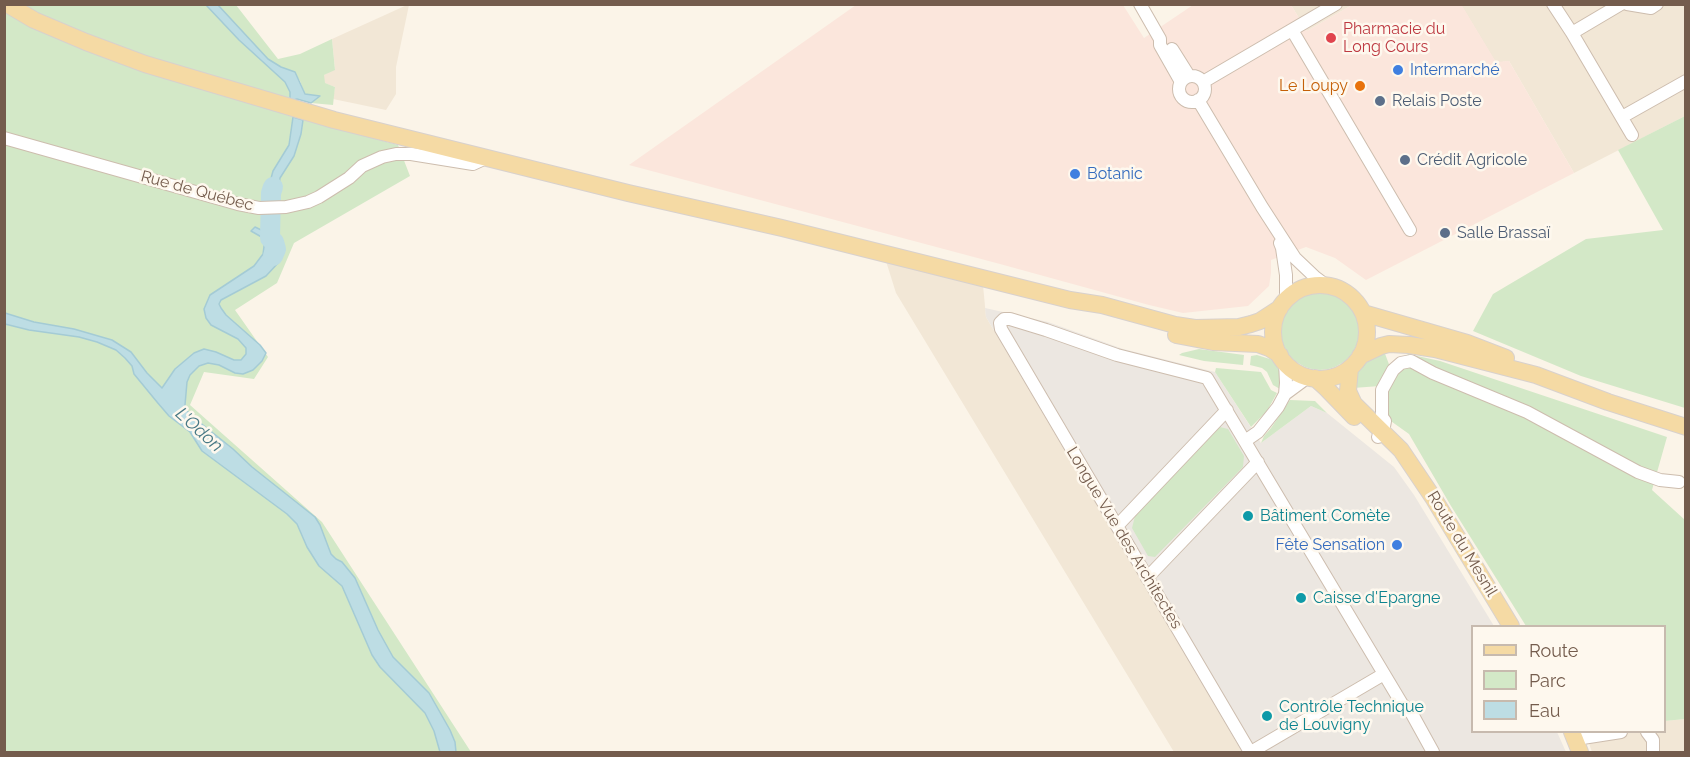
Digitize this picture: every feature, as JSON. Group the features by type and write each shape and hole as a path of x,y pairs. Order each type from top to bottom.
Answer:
{"main road":[{"path":"7,4 34,20 145,64 283,106 486,158 794,231 1070,300 1102,305 1175,325 1195,328 1239,327 1251,324 1260,321 1294,293 1316,285 1328,286 1345,292 1363,313 1367,335 1355,362"},
{"path":"1070,300 1100,313 1171,334 1213,342 1258,344 1269,348 1291,369 1312,378 1334,377 1381,346 1409,345 1456,353 1536,375 1608,402 1686,427"},
{"path":"1282,359 1276,348 1273,331 1276,315 1283,304"},
{"path":"1363,313 1488,350 1512,360 1536,375"},
{"name":"Route du Mesnil","path":"1355,362 1348,391 1354,404 1380,435"},
{"name":"Route du Mesnil","path":"1312,378 1325,387 1353,416 1401,450 1446,518 1510,625"}],"street":[{"path":"1140,4 1160,39 1160,45 1185,79"},
{"path":"1203,82 1336,4"},
{"path":"1553,4 1632,135"},
{"path":"1572,33 1621,4"},
{"path":"1627,4 1651,8 1657,4"},
{"path":"1292,30 1410,230"},
{"path":"1194,76 1203,82 1204,92 1198,100 1188,101 1181,96 1179,87 1185,79 1194,76"},
{"path":"1622,117 1686,81"},
{"path":"1198,100 1295,258 1328,286"},
{"name":"Rue de Québec","path":"4,138 259,208 295,206 319,197 349,178 362,166 382,157 411,154 473,164 486,158"},
{"path":"1262,207 1282,248 1286,274 1283,304"},
{"name":"Longue Vue des Architectes","path":"1227,410 1207,378 1117,355 1011,319 1004,319 1000,323 1001,329 1251,753"},
{"path":"1282,359 1286,383 1285,394"},
{"path":"1380,435 1385,421 1382,417 1382,390 1393,370 1401,363 1411,361 1433,373 1527,412 1638,472 1660,480 1679,482"},
{"path":"1245,441 1258,432 1293,386 1312,378"},
{"path":"1117,526 1227,410 1402,704 1412,714 1433,753"},
{"path":"1147,578 1257,462"},
{"path":"1251,753 1384,674"},
{"path":"1576,741 1616,733"},
{"path":"1648,733 1653,740 1653,753"}],"shaded area":[{"path":"1461,4 1496,62 1509,61 1574,173 1366,280 1335,258 1306,247 1271,260 1269,286 1248,306 1183,313 629,165 856,5 1123,5 1144,38 1193,5 1291,5 1307,31 1352,5"},
{"path":"409,5 396,67 396,94 386,110 333,99 335,87 324,83 324,75 335,69 332,39"},
{"path":"1291,5 1352,5 1307,31"},
{"path":"1461,5 1685,5 1685,116 1574,173 1509,61 1496,63"},
{"path":"885,258 983,285 986,317 1242,752 1174,752 896,293"},
{"path":"985,308 1048,322 1123,349 1215,372 1261,443 1311,406 1327,413 1394,467 1414,495 1493,625 1471,625 1471,733 1557,733 1566,752 1242,752 986,317"},
{"path":"1685,719 1685,752 1592,752 1585,733 1666,733 1666,721"}],"green space":[{"path":"4,5 236,5 278,59 300,54 332,39 335,70 324,75 325,83 335,87 333,105 311,103 315,100 305,94 295,73 287,115 398,145 410,176 294,243 277,283 235,310 268,357 254,379 204,372 190,405 322,522 471,752 5,752"},
{"path":"1685,116 1685,408 1581,376 1473,331 1493,294 1586,239 1663,230 1618,150"},
{"path":"1312,292 1328,292 1342,298 1353,309 1359,323 1359,339 1353,353 1342,364 1328,370 1312,370 1298,364 1287,353 1281,339 1281,323 1287,309 1298,298"},
{"path":"1199,349 1244,355 1243,365 1204,361 1179,355"},
{"path":"1384,351 1390,367 1380,386 1353,388 1357,373 1366,363"},
{"path":"1408,354 1440,361 1667,437 1652,490 1685,520 1685,719 1666,721 1666,625 1525,625 1409,434 1388,419 1387,384"},
{"path":"1257,355 1273,360 1279,366 1282,376 1280,389 1273,385 1267,372 1262,368 1250,365 1251,356"},
{"path":"1216,368 1261,372 1271,390 1277,393 1267,411 1251,427 1215,372"},
{"path":"1290,400 1315,401 1327,413 1311,406 1261,443 1264,436"},
{"path":"1220,427 1228,429 1244,456 1243,467 1155,557 1148,556 1132,528 1135,516"}],"water":[{"path":"206,5 218,5 268,59 295,72 305,94 320,96 311,103 297,99 290,101 290,92 285,82 239,40"},
{"path":"293,117 303,120 301,134 294,156 280,178 276,203 268,202 273,171 289,145"},
{"path":"255,227 278,238 281,254 279,262 266,276 221,300 219,304 226,315 266,353 253,370 243,374 208,363 199,366 187,382 185,405 187,411 315,517 331,554 342,562 355,578 378,630 393,657 429,693 450,730 456,752 440,752 434,731 425,713 380,667 372,655 342,586 319,566 307,547 297,524 287,514 202,451 190,432 169,416 157,402 134,374 132,366 125,358 116,350 97,342 5,324 5,313 112,340 131,352 162,388 175,369 194,353 204,349 234,360 241,360 246,354 246,348 238,339 211,325 204,309 210,295 254,266 263,254 265,239 251,231"}],"waterway":[{"name":"L'Odon","path":"273,187 270,238 276,249 273,256"}],"place":[{"name":"Pharmacie du Long Cours","path":"1331,38"},
{"name":"Intermarché","path":"1398,70"},
{"name":"Le Loupy","path":"1360,86"},
{"name":"Relais Poste","path":"1380,101"},
{"name":"Crédit Agricole","path":"1405,160"},
{"name":"Botanic","path":"1075,174"},
{"name":"Salle Brassaï","path":"1445,233"},
{"name":"Bâtiment Comète","path":"1248,516"},
{"name":"Fête Sensation","path":"1397,545"},
{"name":"Caisse d'Epargne","path":"1301,598"},
{"name":"Contrôle Technique de Louvigny","path":"1267,716"}]}
